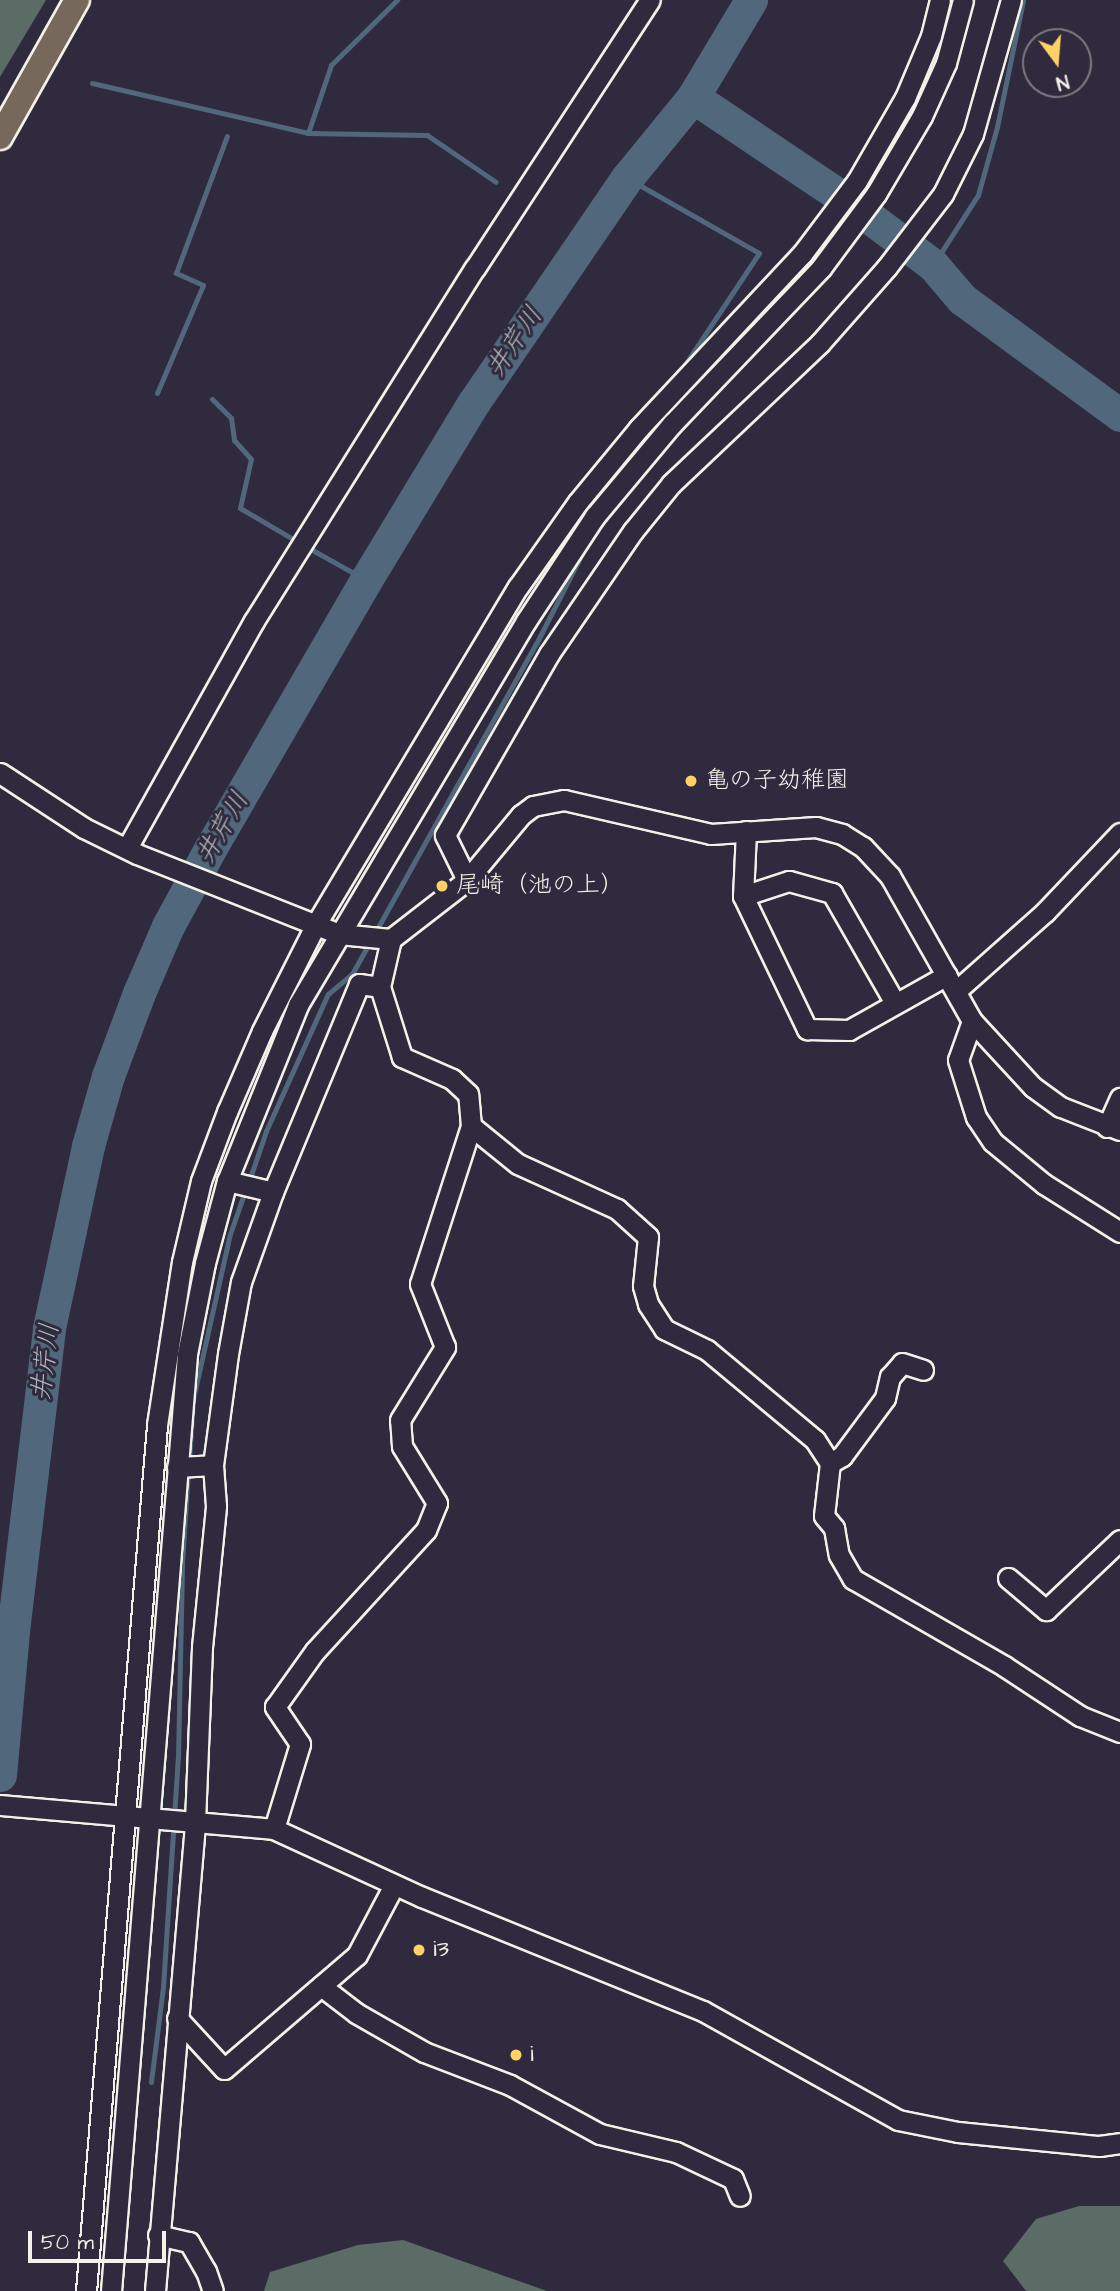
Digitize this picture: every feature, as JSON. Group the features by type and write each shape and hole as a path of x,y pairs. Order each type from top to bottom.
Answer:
{"main road":[{"path":"0,137 77,0"}],"street":[{"path":"132,851 254,621 475,268 650,0"},
{"path":"86,2291 157,1424 182,1262 201,1181 261,1031 316,924 518,587 578,502 639,428 802,254 857,181 905,98 931,36 940,0"},
{"path":"111,2291 157,1818 177,1468 187,1354 205,1264 227,1181 298,1005 526,621 595,516 673,424 821,268 876,194 922,116 946,63 964,0"},
{"path":"467,880 445,835 549,654 618,554 671,484 820,343 887,267 943,194 973,134 1011,0"},
{"path":"0,772 83,828 132,851 339,934 391,939"},
{"path":"274,1829 300,1744 275,1707 315,1651 426,1530 437,1503 402,1446 400,1420 444,1347 420,1284 471,1126 468,1094 452,1079 402,1057 380,987 391,939 467,880 521,815 533,806 564,800 711,834 816,827 842,834 863,847 890,876 972,1021 1032,1087 1061,1107 1113,1128 1120,1098"},
{"path":"746,831 743,896 807,1030 849,1030 895,1003 951,983 1045,912 1120,833"},
{"path":"743,896 789,881 832,893 895,1003"},
{"path":"155,2291 195,1822 202,1647 216,1506 213,1465 241,1282 273,1192 359,984 380,987"},
{"path":"972,1021 958,1059 976,1117 988,1133 1044,1184 1120,1232"},
{"path":"471,1126 518,1164 617,1209 648,1237 643,1286 648,1304 664,1329 707,1350 815,1440 830,1464 824,1516 834,1528 839,1555 853,1579 902,1604 1080,1716 1120,1732"},
{"path":"227,1181 273,1192"},
{"path":"830,1464 842,1455 885,1398 890,1377 902,1363 923,1370"},
{"path":"177,1468 213,1465"},
{"path":"1008,1578 1046,1610 1120,1540"},
{"path":"0,1805 274,1829 394,1885 702,2011 898,2120 958,2132 1099,2146 1120,2143"},
{"path":"177,2018 224,2069 357,1955 394,1885"},
{"path":"321,1986 356,2013 424,2052 510,2085 600,2134 676,2152 733,2179 740,2196"},
{"path":"158,2235 189,2242 214,2291"}],"green space":[{"path":"0,0 46,0 0,77"},
{"path":"1079,2206 1120,2206 1120,2291 1026,2291 1003,2261 1036,2219"},
{"path":"403,2240 547,2291 264,2291 270,2272 358,2245"}],"waterway":[{"path":"92,83 308,133 331,65 397,0"},
{"name":"井芹川","path":"0,1775 13,1631 49,1328 88,1146 108,1076 139,993 168,926 210,849 366,580 474,402 627,178 693,97 751,0"},
{"path":"933,265 978,195 997,127 1023,0"},
{"path":"693,97 849,202 933,265 962,299 1120,415"},
{"path":"308,133 427,135 496,182"},
{"path":"157,393 203,285 176,273 227,136"},
{"path":"627,178 759,253 682,369"},
{"path":"212,399 231,418 234,440 251,459 240,508 298,542"},
{"path":"632,458 646,433"},
{"path":"249,1181 266,1131 328,994 352,974 536,644 587,544"},
{"path":"307,547 366,580"},
{"path":"189,1461 193,1399 230,1234 245,1191"},
{"path":"151,2082 163,1987 178,1758 182,1563 188,1471"}],"place":[{"name":"亀の子幼稚園","path":"691,781"},
{"name":"尾崎（池の上）","path":"442,886"},
{"name":"i3","path":"419,1950"},
{"name":"i","path":"516,2055"}]}
